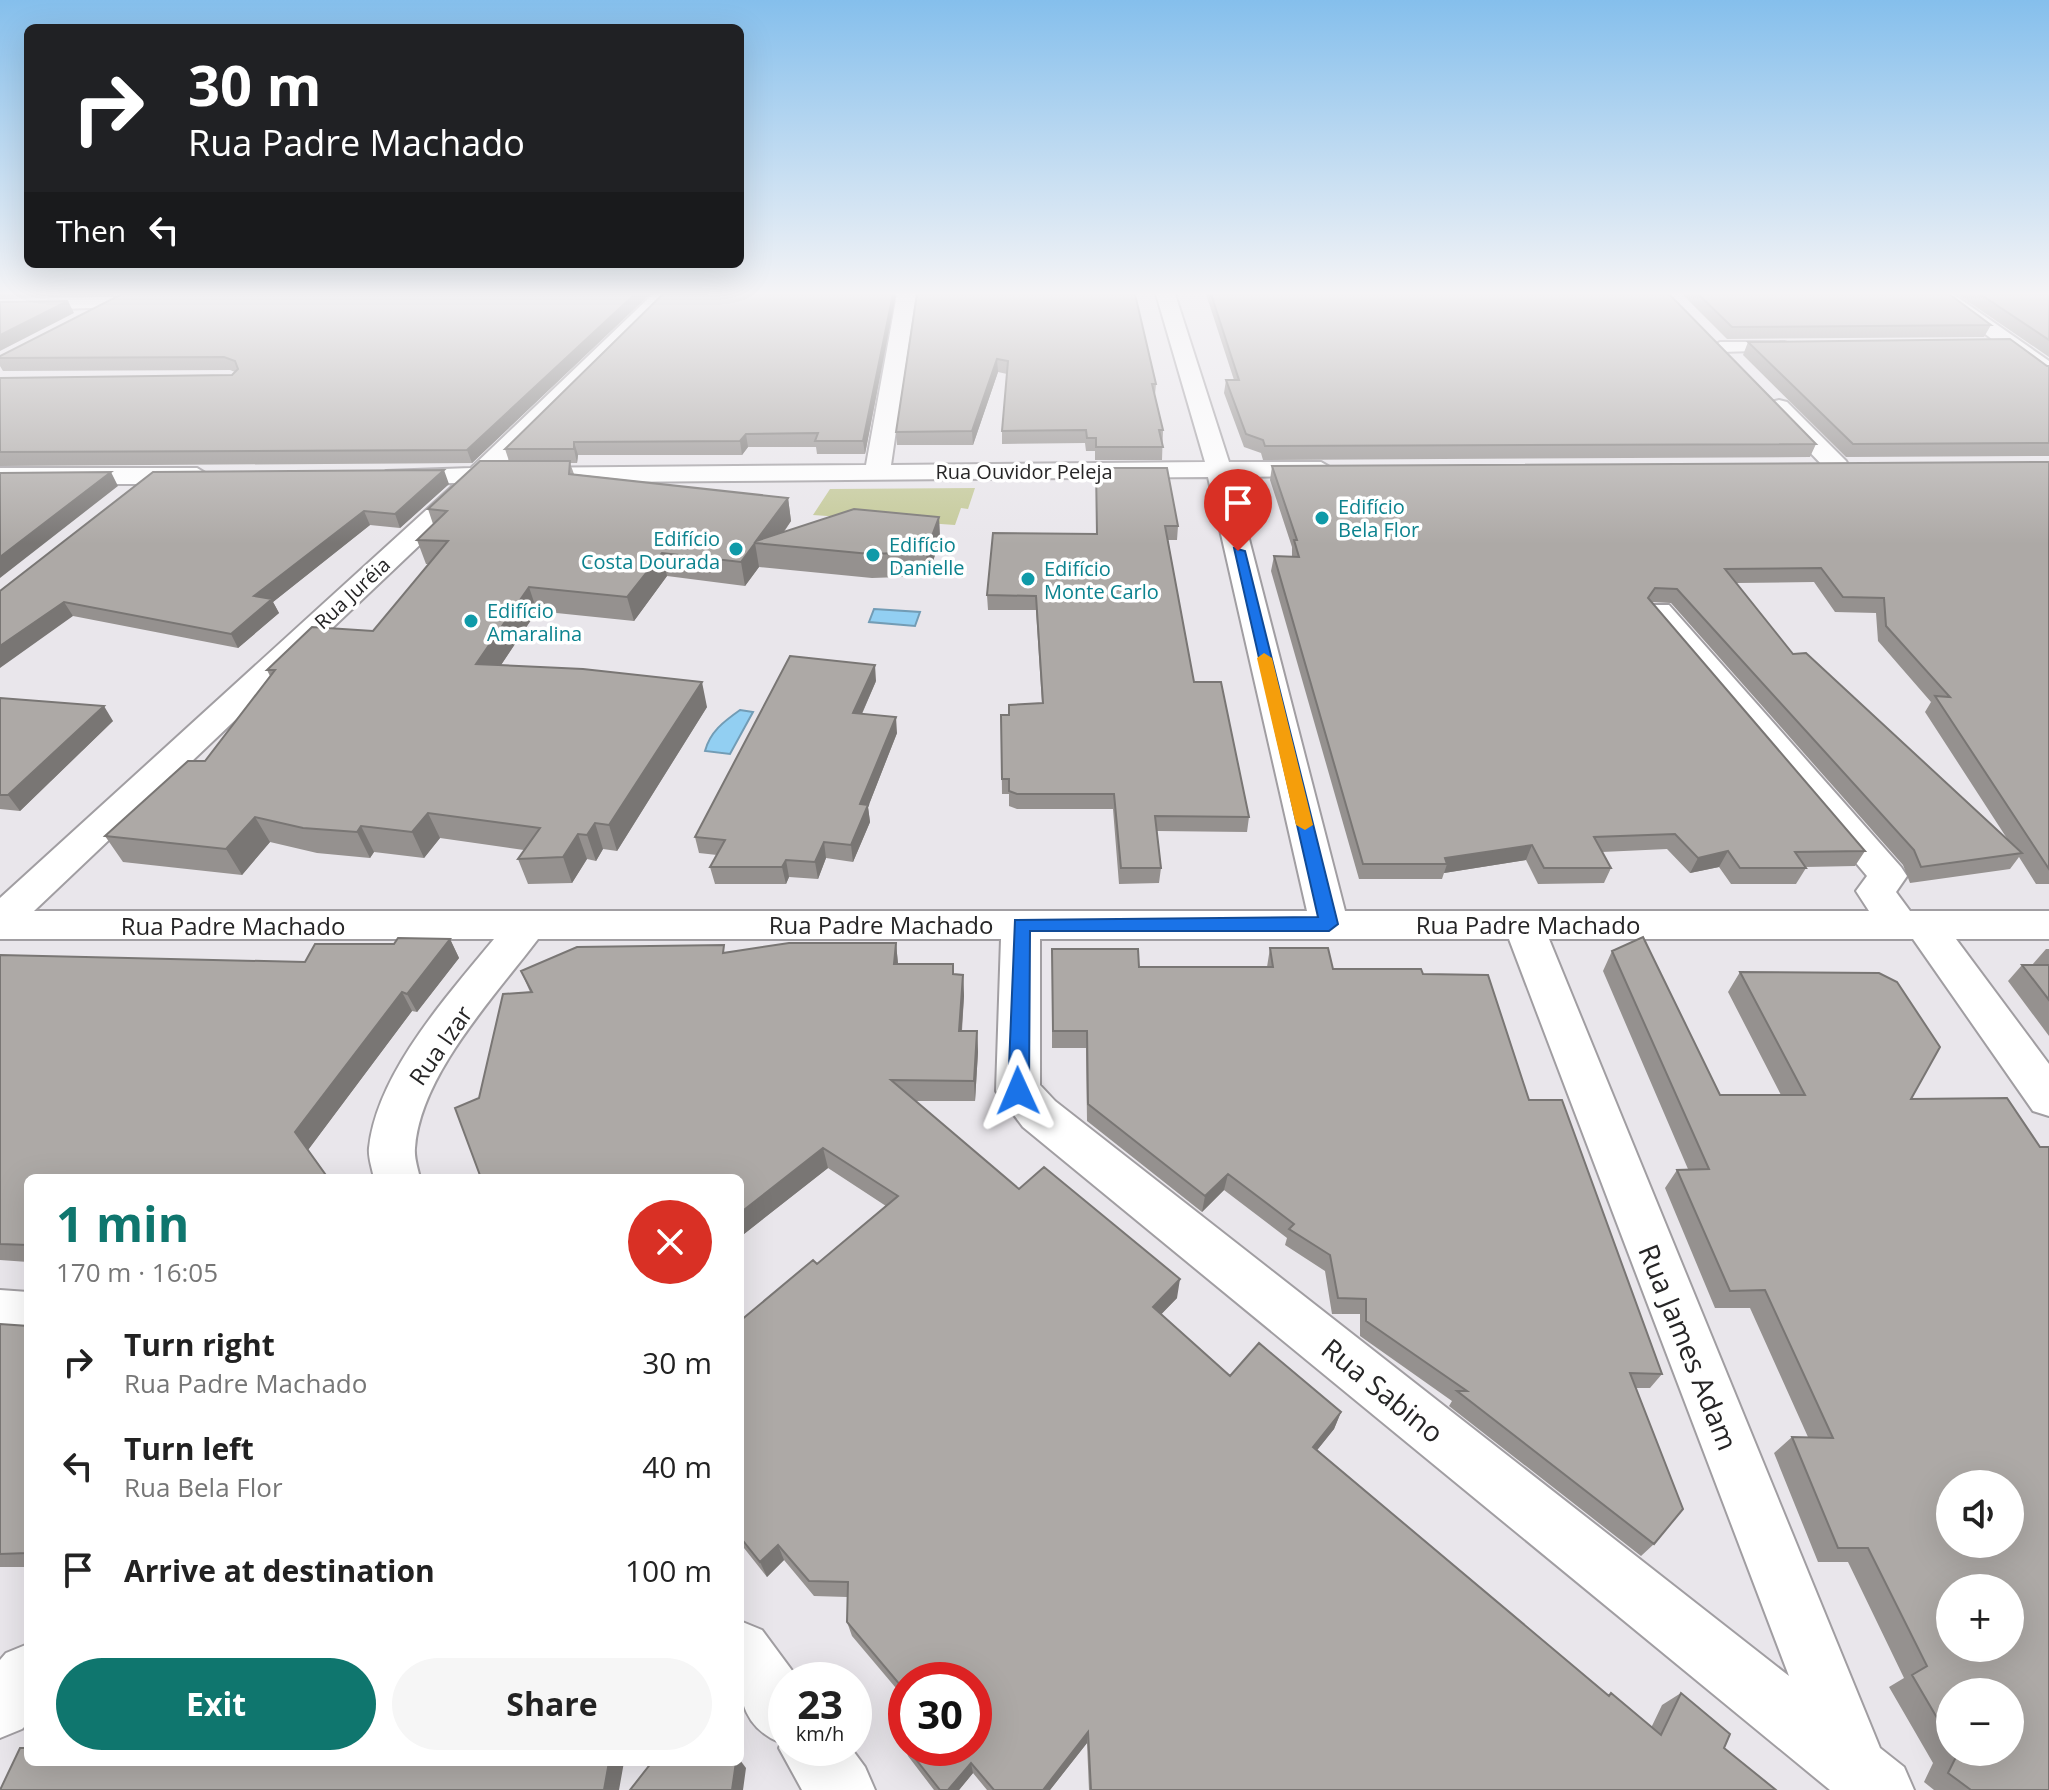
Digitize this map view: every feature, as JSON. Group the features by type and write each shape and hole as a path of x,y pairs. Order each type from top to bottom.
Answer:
{"street":[{"name":"Rua Juréia","path":"0,922 578,378"},
{"path":"877,472 892,378"},
{"path":"1191,378 1218,469 1329,924"},
{"path":"1761,389 1837,466"},
{"path":"1801,467 1868,466"},
{"name":"Rua Ouvidor Peleja","path":"364,476 1341,469"},
{"path":"0,476 228,476"},
{"path":"117,504 152,476"},
{"path":"1659,611 1888,876 1875,891 1912,925 2049,1098"},
{"name":"Rua Padre Machado","path":"0,922 2049,925"},
{"name":"Rua James Adam","path":"1523,924 1869,1780"},
{"name":"Rua Izar","path":"395,1174 390,1165 389,1146 403,1098 429,1056 527,925"},
{"name":"Rua Sabino","path":"1021,925 1018,1091 1039,1114 1869,1780"},
{"path":"0,1314 24,1316"},
{"path":"744,1657 768,1690"},
{"path":"0,1707 24,1680"},
{"path":"824,1766 842,1790"}],"green space":[{"path":"975,488 968,509 961,508 955,525 813,515 830,489"}],"water":[{"path":"874,609 920,612 915,626 869,622"},
{"path":"740,710 753,712 730,754 705,751 718,728"}],"building":[{"path":"0,378 545,378 467,450 0,452"},
{"path":"578,378 876,378 863,441 815,441 818,433 746,434 740,441 574,442 574,449 505,449"},
{"path":"904,378 991,378 972,431 896,432"},
{"path":"1007,378 1154,378 1156,384 1152,384 1163,430 1159,430 1163,447 1096,447 1096,438 1087,438 1086,430 1002,431"},
{"path":"1238,378 1751,378 1816,444 1265,446 1263,440 1246,434 1226,380 1239,380"},
{"path":"1785,378 2049,378 2049,443 1853,444"},
{"path":"480,461 570,461 569,474 788,498 756,541 854,509 939,517 926,552 870,554 755,543 741,562 662,553 627,597 529,587 476,664 583,669 702,682 609,825 595,823 587,835 578,834 563,857 518,859 540,828 428,813 412,832 361,826 357,832 303,828 255,817 226,849 105,836 188,761 205,761 275,670 267,670 312,627 373,631 448,541 417,540 447,511 428,509"},
{"path":"2049,462 2049,869 1935,696 1950,697 1886,626 1884,598 1843,597 1821,568 1725,569 1793,654 1806,653 2022,853 1921,867 1914,850 1677,589 1655,588 1648,598 1865,851 1795,852 1806,868 1740,868 1728,851 1698,858 1675,834 1594,837 1611,868 1544,868 1532,845 1445,858 1447,864 1363,864 1274,556 1299,557 1294,540 1297,540 1272,466"},
{"path":"1096,468 1167,468 1178,526 1165,526 1194,682 1221,682 1249,817 1155,816 1161,868 1121,868 1114,794 1017,794 1009,791 1009,779 1002,779 1001,715 1009,715 1009,705 1043,703 1036,596 987,595 993,533 1097,534"},
{"path":"444,470 395,514 364,511 254,596 272,599 231,634 64,602 0,646 0,591 153,472"},
{"path":"111,472 0,557 0,473"},
{"path":"790,656 875,665 853,713 896,717 860,804 868,805 851,845 824,842 815,862 786,860 782,867 710,867 725,840 695,837"},
{"path":"0,698 104,706 8,795 0,795"},
{"path":"1643,937 1720,1095 1805,1095 1740,972 1879,973 1897,982 1940,1047 1911,1099 2007,1098 2040,1147 2049,1147 2049,1790 1971,1790 1948,1773 1952,1766 2024,1766 2024,1678 1936,1678 1936,1716 1912,1675 1927,1666 1868,1548 1838,1548 1792,1437 1833,1438 1765,1290 1730,1291 1677,1170 1709,1169 1612,951"},
{"path":"398,938 450,939 407,994 402,992 295,1132 325,1174 24,1174 24,1245 0,1244 0,955 305,962 315,944 394,944"},
{"path":"789,943 896,943 894,964 953,964 953,974 963,975 959,1031 977,1031 974,1081 891,1080 1019,1189 1044,1167 1180,1279 1153,1307 1230,1376 1259,1343 1341,1412 1313,1447 1609,1696 1611,1693 1661,1735 1681,1693 1730,1734 1724,1748 1776,1790 1091,1790 1088,1732 1043,1790 994,1790 974,1766 992,1766 992,1662 888,1662 888,1671 847,1622 848,1582 809,1581 778,1545 760,1562 744,1542 744,1318 813,1260 817,1264 898,1196 823,1148 744,1210 744,1174 480,1174 455,1108 479,1098 503,994 532,992 521,971 577,947 724,945 723,953"},
{"path":"1270,948 1328,948 1333,969 1421,969 1423,974 1488,975 1529,1100 1562,1100 1662,1374 1630,1373 1683,1509 1654,1544 1457,1391 1467,1391 1366,1321 1366,1299 1338,1298 1330,1255 1289,1229 1294,1224 1228,1174 1205,1196 1088,1104 1087,1031 1053,1031 1052,949 1138,949 1139,967 1273,967"},
{"path":"2022,965 2049,965 2049,1000"},
{"path":"0,1324 24,1326 24,1553 0,1554"},
{"path":"20,1748 24,1748 24,1766 608,1766 604,1790 0,1790"},
{"path":"649,1766 735,1766 732,1790 630,1790"},
{"path":"921,1766 968,1766 948,1790 940,1790"}],"slow traffic":[{"path":"1264,658 1305,825"}],"place":[{"name":"Edifício Bela Flor","path":"1322,518"},
{"name":"Edifício Costa Dourada","path":"736,549"},
{"name":"Edifício Danielle","path":"873,555"},
{"name":"Edifício Monte Carlo","path":"1028,579"},
{"name":"Edifício Amaralina","path":"471,621"}],"route":[{"path":"1018,1091 1021,925 1329,924 1238,551"}]}
